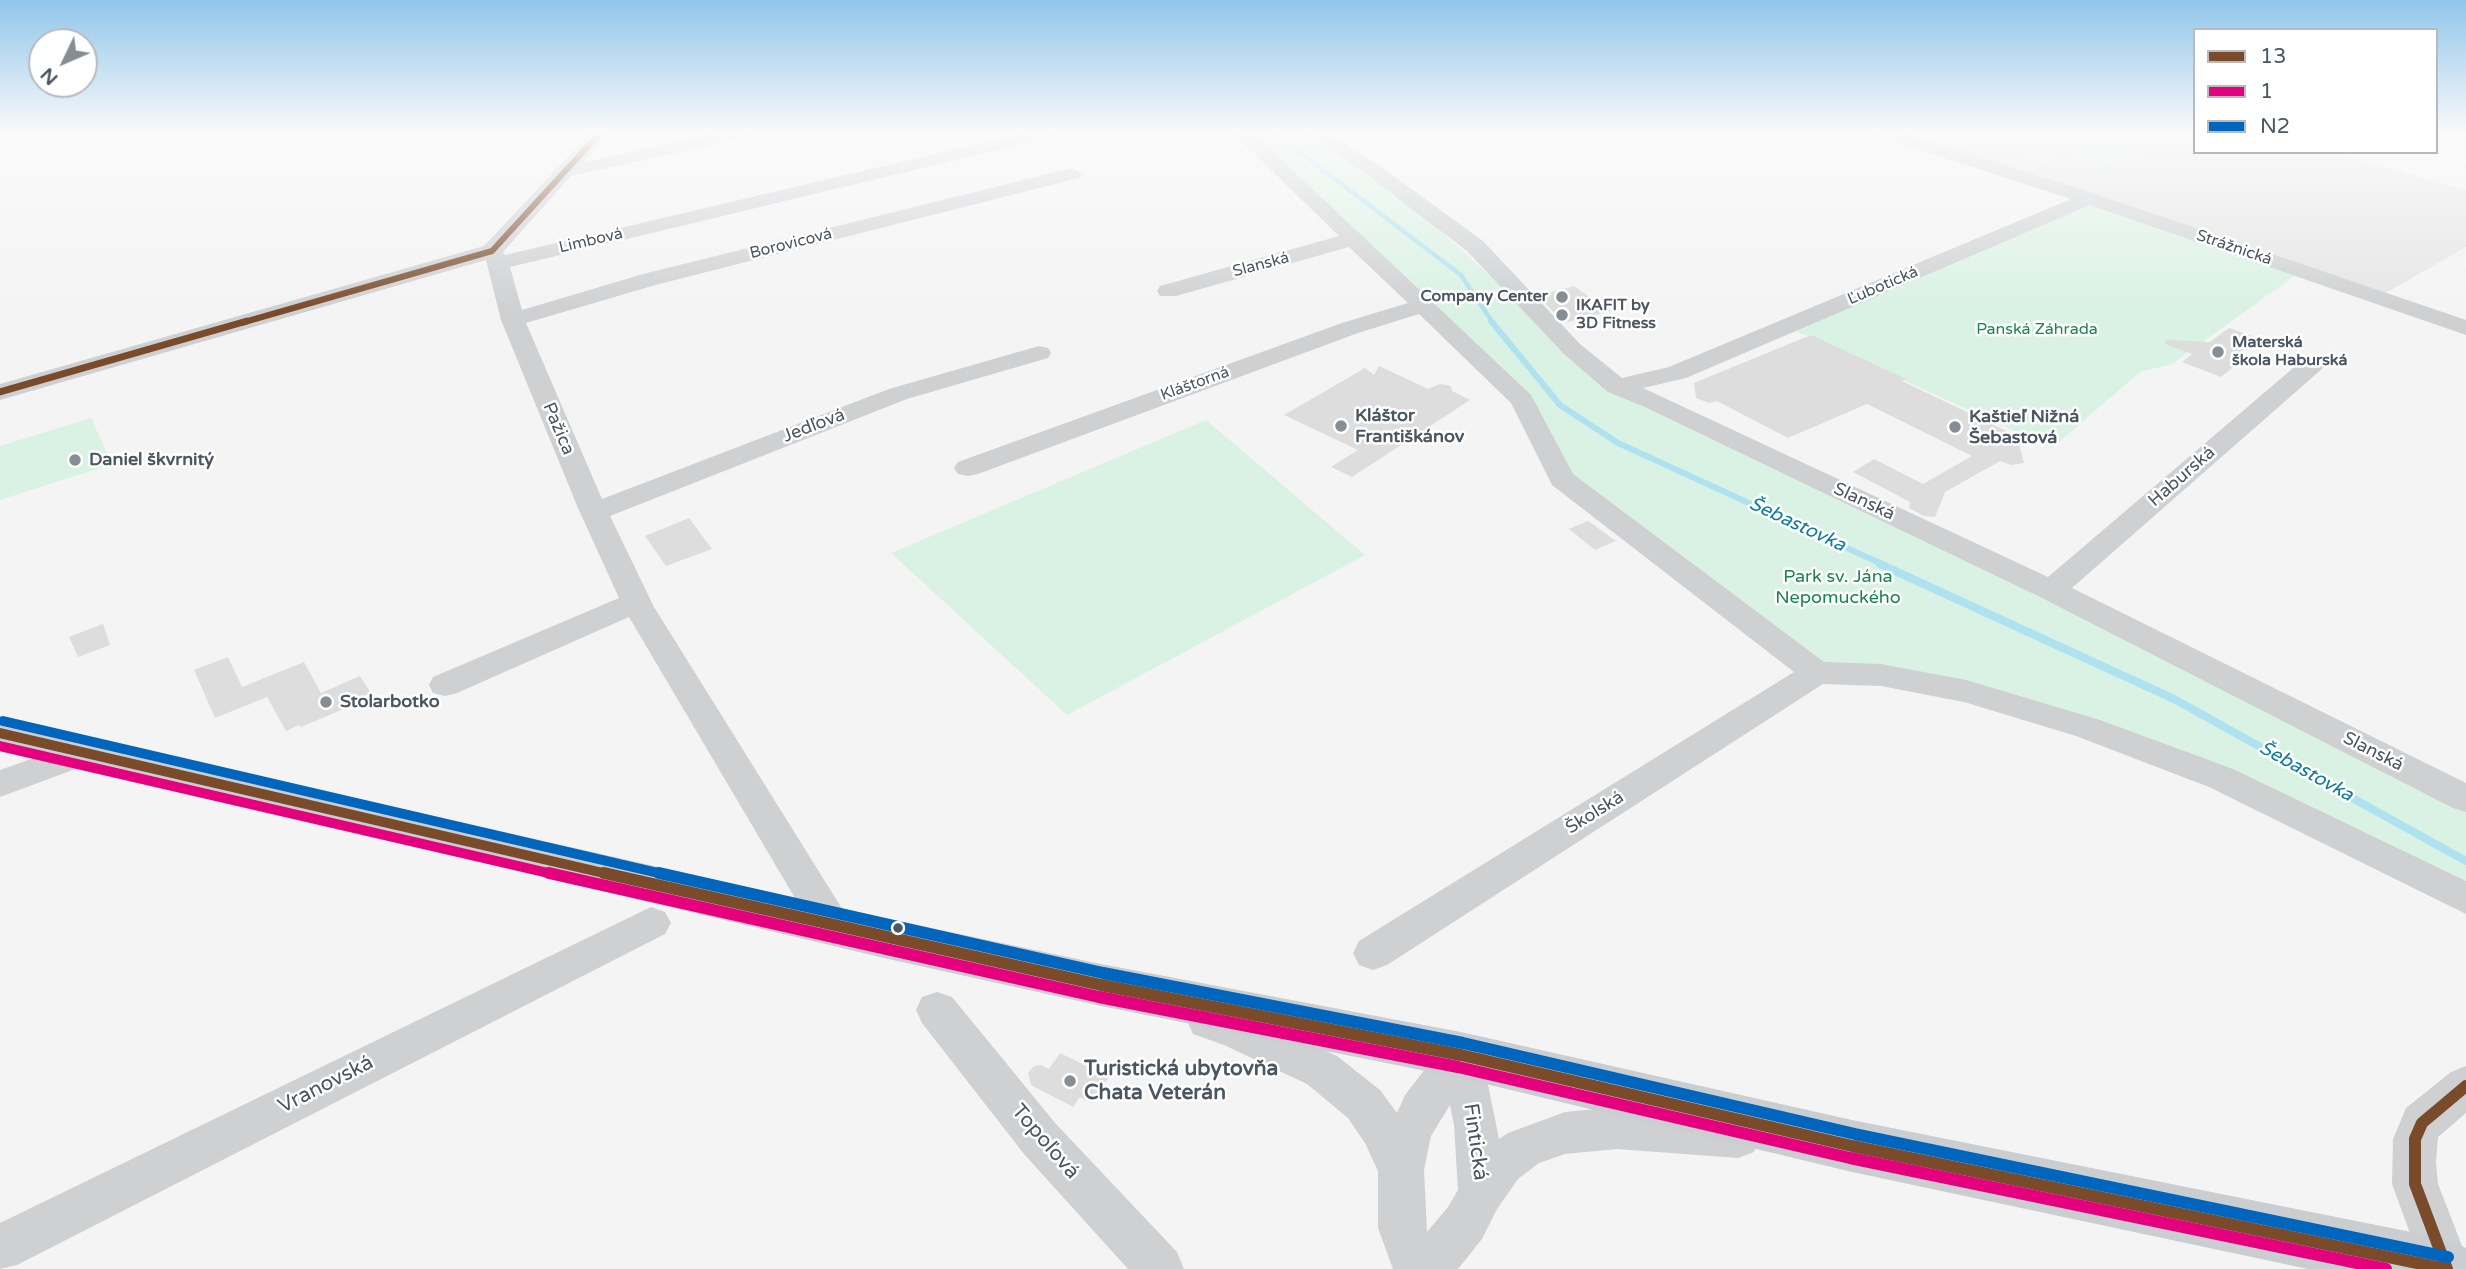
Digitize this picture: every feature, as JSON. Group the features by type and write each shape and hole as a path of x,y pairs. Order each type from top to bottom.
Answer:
{"main road":[{"path":"0,733 832,926 1101,985 1461,1055 1852,1146 2447,1269"}],"street":[{"path":"495,257 548,191"},
{"name":"Limbová","path":"0,392 495,257 788,191"},
{"name":"Borovicová","path":"513,320 651,279 1003,191"},
{"path":"1303,191 1522,400 1562,479 1817,673 1881,675 1966,691 2088,727 2221,778 2466,899"},
{"name":"Slanská","path":"1401,191 1475,246 1572,349 1617,387 2051,590 2466,799"},
{"name":"Strážnická","path":"2069,191 2466,328"},
{"name":"Ľubotická","path":"1617,387 1677,373 2089,198"},
{"name":"Slanská","path":"1168,291 1353,239"},
{"name":"Pažica","path":"495,257 513,320 592,508 636,602 832,926"},
{"name":"Kláštorná","path":"968,468 1008,444 1350,327 1423,306"},
{"name":"Jedľová","path":"592,508 898,394 1039,353"},
{"name":"Haburská","path":"2051,590 2314,363"},
{"name":"Jedľová","path":"592,508 895,387"},
{"path":"445,685 636,602"},
{"name":"Školská","path":"1373,953 1817,673"},
{"path":"0,784 85,752"},
{"name":"Vranovská","path":"0,1248 651,923"},
{"path":"1101,985 1239,1032 1322,1070 1364,1104 1381,1128 1401,1170"},
{"name":"Topoľová","path":"937,1010 1040,1139 1160,1269"},
{"path":"1417,1269 1402,1228 1401,1170 1409,1136 1422,1110 1461,1055"},
{"name":"Fintická","path":"1461,1055 1476,1125 1481,1193"},
{"path":"2447,1269 2416,1184 2413,1162 2415,1139 2422,1123 2466,1086"},
{"name":"Fintická","path":"1428,1269 1465,1223 1481,1193 1502,1164 1524,1148 1565,1133 1617,1128 1852,1146"}],"shaded area":[{"path":"2060,191 2466,191 2466,247 2377,298"}],"green space":[{"name":"Park sv. Jána Nepomuckého","path":"1303,191 1396,191 1610,385 2466,807 2466,901 2099,732 1983,697 1807,673 1589,504 1522,400"},
{"name":"Panská Záhrada","path":"2090,199 2300,272 2172,364 2140,372 2052,448 1785,326"},
{"path":"91,418 112,464 0,500 0,446"},
{"path":"1206,420 1365,555 1067,715 891,553"}],"building":[{"path":"1574,286 1610,311 1564,323 1538,296"},
{"name":"Materská škola Haburská","path":"2229,328 2258,338 2234,357 2242,360 2221,377 2182,362 2192,354 2165,344 2166,340 2210,342"},
{"name":"Kaštieľ Nižná Šebastová","path":"1811,335 1906,379 1902,381 2017,436 2024,463 2011,465 2000,461 1945,492 1935,517 1924,516 1909,508 1910,502 1853,472 1874,459 1923,484 1972,456 1867,404 1788,438 1717,401 1709,403 1696,398 1694,383"},
{"name":"Kláštor Františkánov","path":"1379,366 1428,389 1440,384 1451,386 1452,391 1470,400 1352,477 1331,467 1358,450 1284,415 1365,368 1374,375"},
{"path":"689,518 712,549 666,566 645,536"},
{"path":"1588,521 1616,541 1595,550 1569,529"},
{"path":"103,624 110,645 78,657 69,637"},
{"path":"228,657 242,687 304,662 321,693 360,676 371,693 353,701 355,704 286,731 267,697 215,718 194,670"},
{"name":"Turistická ubytovňa Chata Veterán","path":"1060,1053 1109,1077 1091,1103 1080,1097 1073,1107 1031,1085 1028,1073 1034,1066 1041,1065 1049,1069"}],"waterway":[{"name":"Šebastovka","path":"1351,191 1461,275 1493,323"},
{"name":"Šebastovka","path":"1491,321 1560,405 1618,443 1884,565"},
{"name":"Šebastovka","path":"1880,564 2174,699 2466,861"}],"transit line":[{"name":"13","path":"0,392 492,251 547,191"},
{"name":"N2","path":"3,721 887,926 1103,973 1463,1043 1855,1134 2448,1257"},
{"name":"13","path":"0,733 884,938 1101,985 1461,1055 1852,1146 2446,1269"},
{"name":"1","path":"0,746 881,950 1099,997 1458,1067 1850,1158 2386,1269"},
{"name":"13","path":"2447,1269 2415,1184 2415,1139 2422,1123 2466,1086"}],"place":[{"name":"Company Center","path":"1562,297"},
{"name":"IKAFIT by 3D Fitness","path":"1562,315"},
{"name":"Materská škola Haburská","path":"2218,352"},
{"name":"Kláštor Františkánov","path":"1341,426"},
{"name":"Kaštieľ Nižná Šebastová","path":"1955,427"},
{"name":"Daniel škvrnitý","path":"75,460"},
{"name":"Stolarbotko","path":"326,702"},
{"name":"Turistická ubytovňa Chata Veterán","path":"1070,1081"}]}
